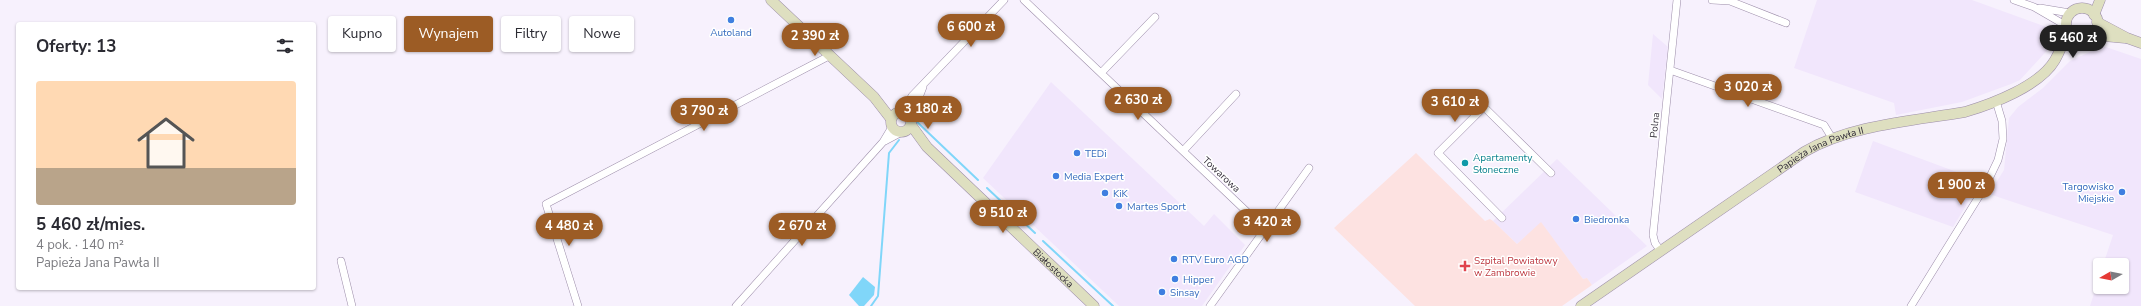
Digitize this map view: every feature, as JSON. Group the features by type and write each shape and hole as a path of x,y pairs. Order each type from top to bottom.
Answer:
{"street":[{"name":"Białostocka","path":"771,0 874,97 906,117 927,147 1094,306"},
{"path":"896,128 908,131 906,117 912,96 1004,0"},
{"name":"Towarowa","path":"1024,0 1265,229"},
{"name":"Polna","path":"1660,250 1653,235 1677,0"},
{"path":"1712,0 1730,1 1786,22"},
{"path":"2014,0 2034,7 2070,13 2082,8 2092,0"},
{"path":"2094,35 2100,0"},
{"path":"2034,7 2066,28 2078,40"},
{"path":"2082,8 2127,38 2141,43"},
{"path":"2066,28 2070,13"},
{"path":"1101,73 1155,17"},
{"name":"Papieża Jana Pawła II","path":"1581,306 1804,152 1832,138 1965,112 1996,101 2032,82 2054,61 2066,28"},
{"path":"2054,61 2078,40 2087,40 2094,35 2127,38"},
{"path":"578,306 546,204 829,56"},
{"path":"1670,70 1824,125 1832,138"},
{"path":"1183,151 1236,94"},
{"name":"Białostocka","path":"874,97 896,128 927,147"},
{"path":"1911,306 1986,185 1998,160 2003,139 2002,121 1996,101"},
{"path":"1502,218 1438,153 1484,107 1551,172"},
{"path":"896,128 894,114 906,117"},
{"path":"736,306 896,128"},
{"path":"1210,306 1309,168"},
{"path":"341,260 352,306"}],"shaded area":[{"path":"1817,0 1972,0 2052,29 2053,44 2020,80 1962,102 1896,115 1894,103 1794,68"},
{"path":"1653,34 1668,47 1662,99 1648,85"},
{"path":"2103,46 2141,59 2141,306 2090,306 2094,294 2129,294 2129,258 2105,258 2113,235 1989,194 2004,170 2009,118 2018,107 2043,88 2070,61"},
{"path":"1051,82 1204,226 1214,214 1245,245 1202,306 1119,306 983,178"},
{"path":"1873,141 1981,181 1953,227 1855,192"},
{"path":"1416,153 1485,221 1490,219 1493,221 1517,244 1541,222 1583,279 1587,278 1592,285 1562,306 1415,306 1334,228"},
{"path":"1557,159 1647,246 1592,285 1587,278 1583,279 1541,223 1517,244 1493,221"}],"water":[{"path":"863,277 875,287 874,295 864,306 859,306 849,295"}],"waterway":[{"path":"916,121 978,180"},
{"path":"871,306 878,296 889,153 899,140"},
{"path":"987,188 1035,233"},
{"path":"1043,241 1113,306"}],"place":[{"name":"Autoland","path":"731,20"},
{"name":"TEDi","path":"1077,153"},
{"name":"Apartamenty Słoneczne","path":"1465,163"},
{"name":"Media Expert","path":"1056,176"},
{"name":"Targowisko Miejskie","path":"2122,192"},
{"name":"KiK","path":"1105,193"},
{"name":"Martes Sport","path":"1119,206"},
{"name":"Biedronka","path":"1576,219"},
{"name":"RTV Euro AGD","path":"1174,259"},
{"name":"Szpital Powiatowy w Zambrowie","path":"1465,266"},
{"name":"Hipper","path":"1175,279"},
{"name":"Sinsay","path":"1162,292"}]}
